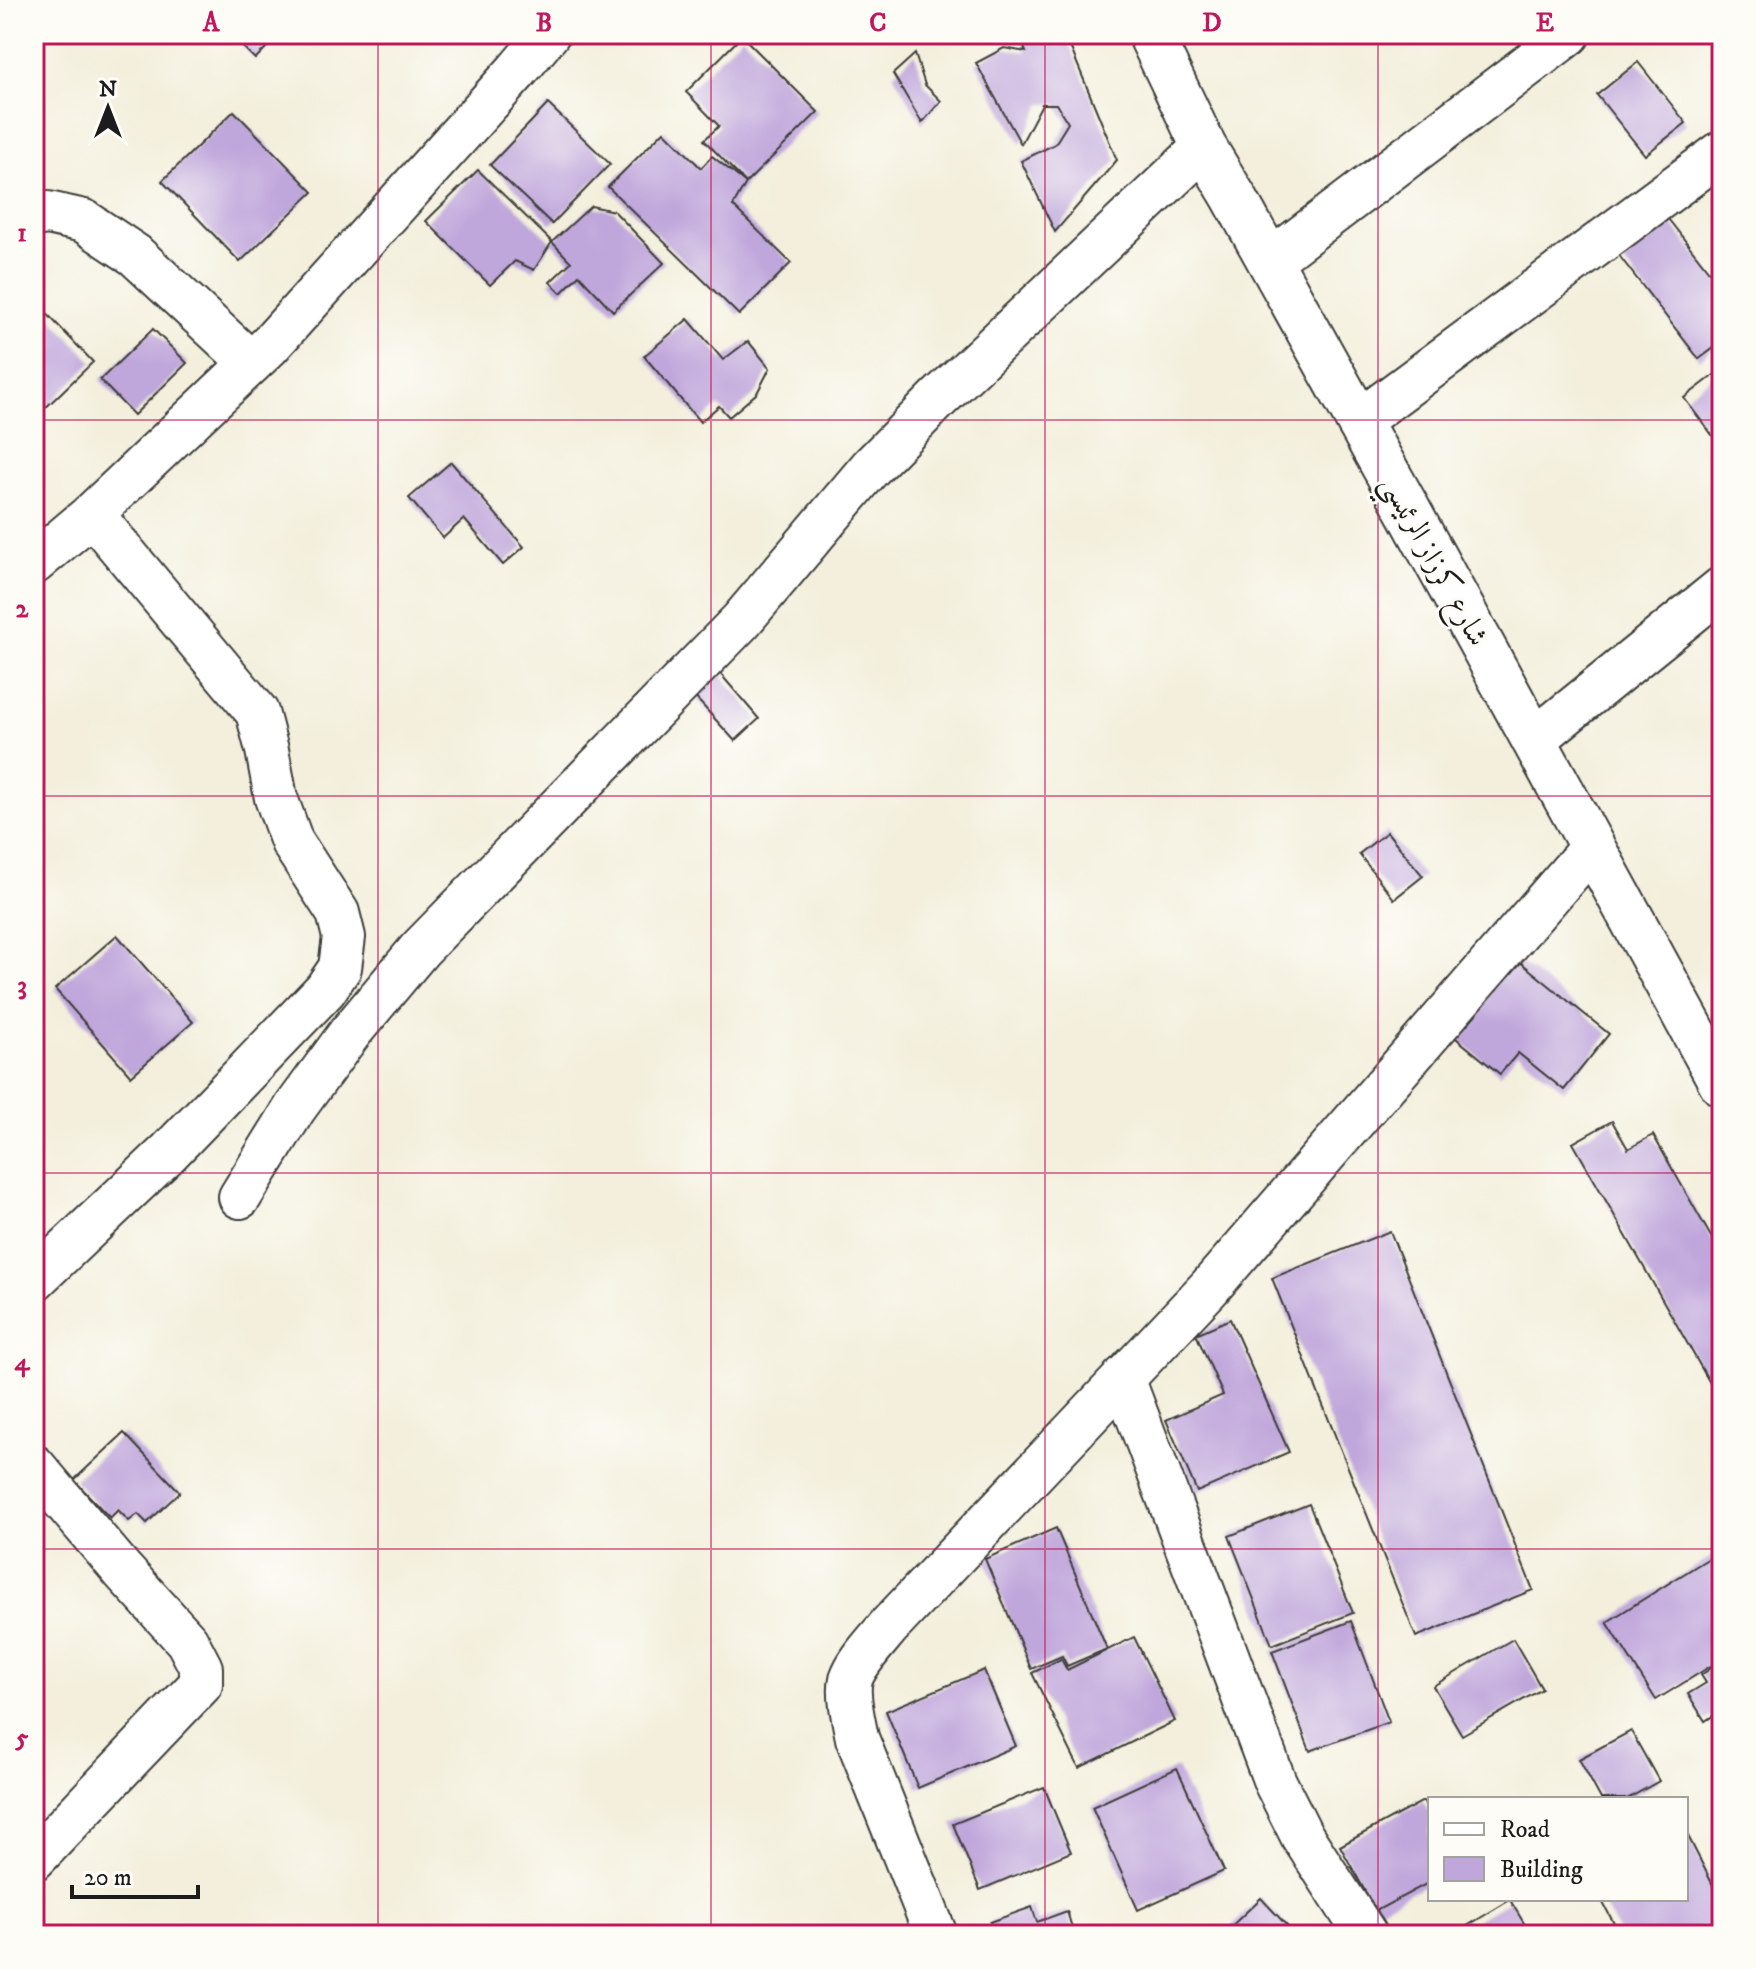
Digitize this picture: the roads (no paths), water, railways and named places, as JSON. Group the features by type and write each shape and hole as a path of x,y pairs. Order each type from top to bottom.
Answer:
{"street":[{"path":"34,563 92,514 251,363 548,34"},
{"name":"شارع كرزاز الرئيسي","path":"1150,34 1204,147 1270,261 1722,1084"},
{"path":"1270,261 1569,34"},
{"path":"240,1197 295,1108 349,1034 420,949 741,621 871,467 938,399 1204,147"},
{"path":"1358,422 1722,152"},
{"path":"34,215 48,213 84,221 135,255 251,363"},
{"path":"34,1280 168,1153 325,990 340,968 344,937 338,913 292,842 276,798 257,712 92,514"},
{"path":"1534,740 1722,588"},
{"path":"936,1935 857,1738 851,1680 864,1658 889,1626 1209,1288 1592,847"},
{"path":"1123,1378 1275,1782 1302,1836 1366,1935"},
{"path":"34,1466 187,1641 201,1668 201,1684 34,1859"}]}
